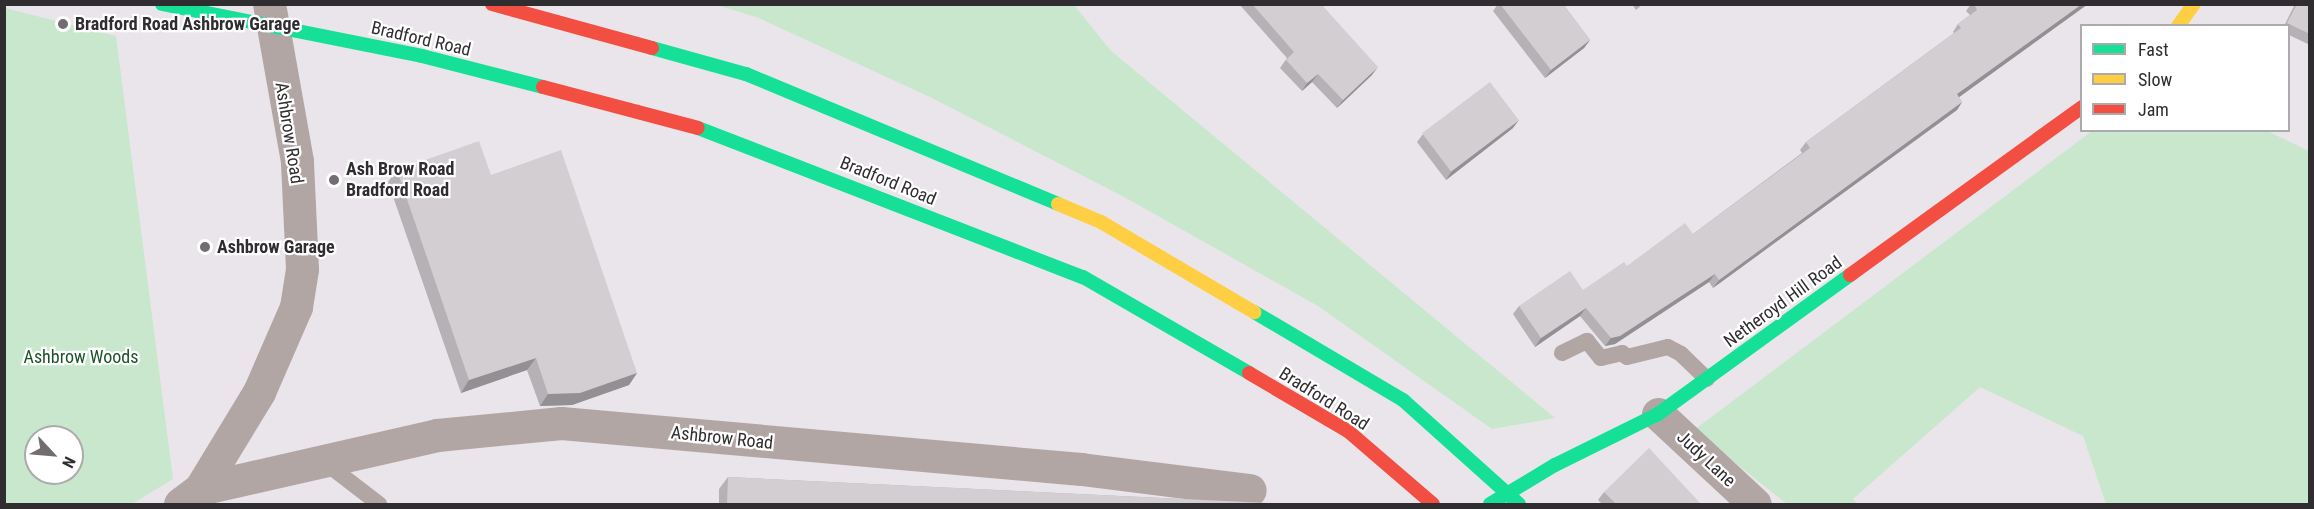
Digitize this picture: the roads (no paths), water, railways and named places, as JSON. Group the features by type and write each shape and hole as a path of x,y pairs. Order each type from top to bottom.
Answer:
{"main road":[{"name":"Bradford Road","path":"162,4 270,15 719,133 1083,277 1348,431 1433,504"},
{"path":"492,4 746,74 1101,222 1402,400 1514,499"},
{"path":"2179,24 2194,4"},
{"name":"Netheroyd Hill Road","path":"1490,504 1514,499 1556,465 1658,414 2080,108"}],"street":[{"name":"Ashbrow Road","path":"190,497 259,392 297,307 302,269 297,161 270,15"},
{"name":"Judy Lane","path":"1658,414 1755,504"},
{"name":"Ashbrow Road","path":"190,497 323,461 437,435 561,423 1081,469 1250,490"}],"lane":[{"path":"1562,353 1587,341 1601,358 1622,353 1627,357 1668,347 1681,354 1707,379"},
{"path":"323,461 379,504"}],"place":[{"name":"Bradford Road Ashbrow Garage","path":"63,24"},
{"name":"Ash Brow Road Bradford Road","path":"334,180"},
{"name":"Ashbrow Garage","path":"205,247"}],"park label":[{"name":"Ashbrow Woods","path":"81,357"}]}
